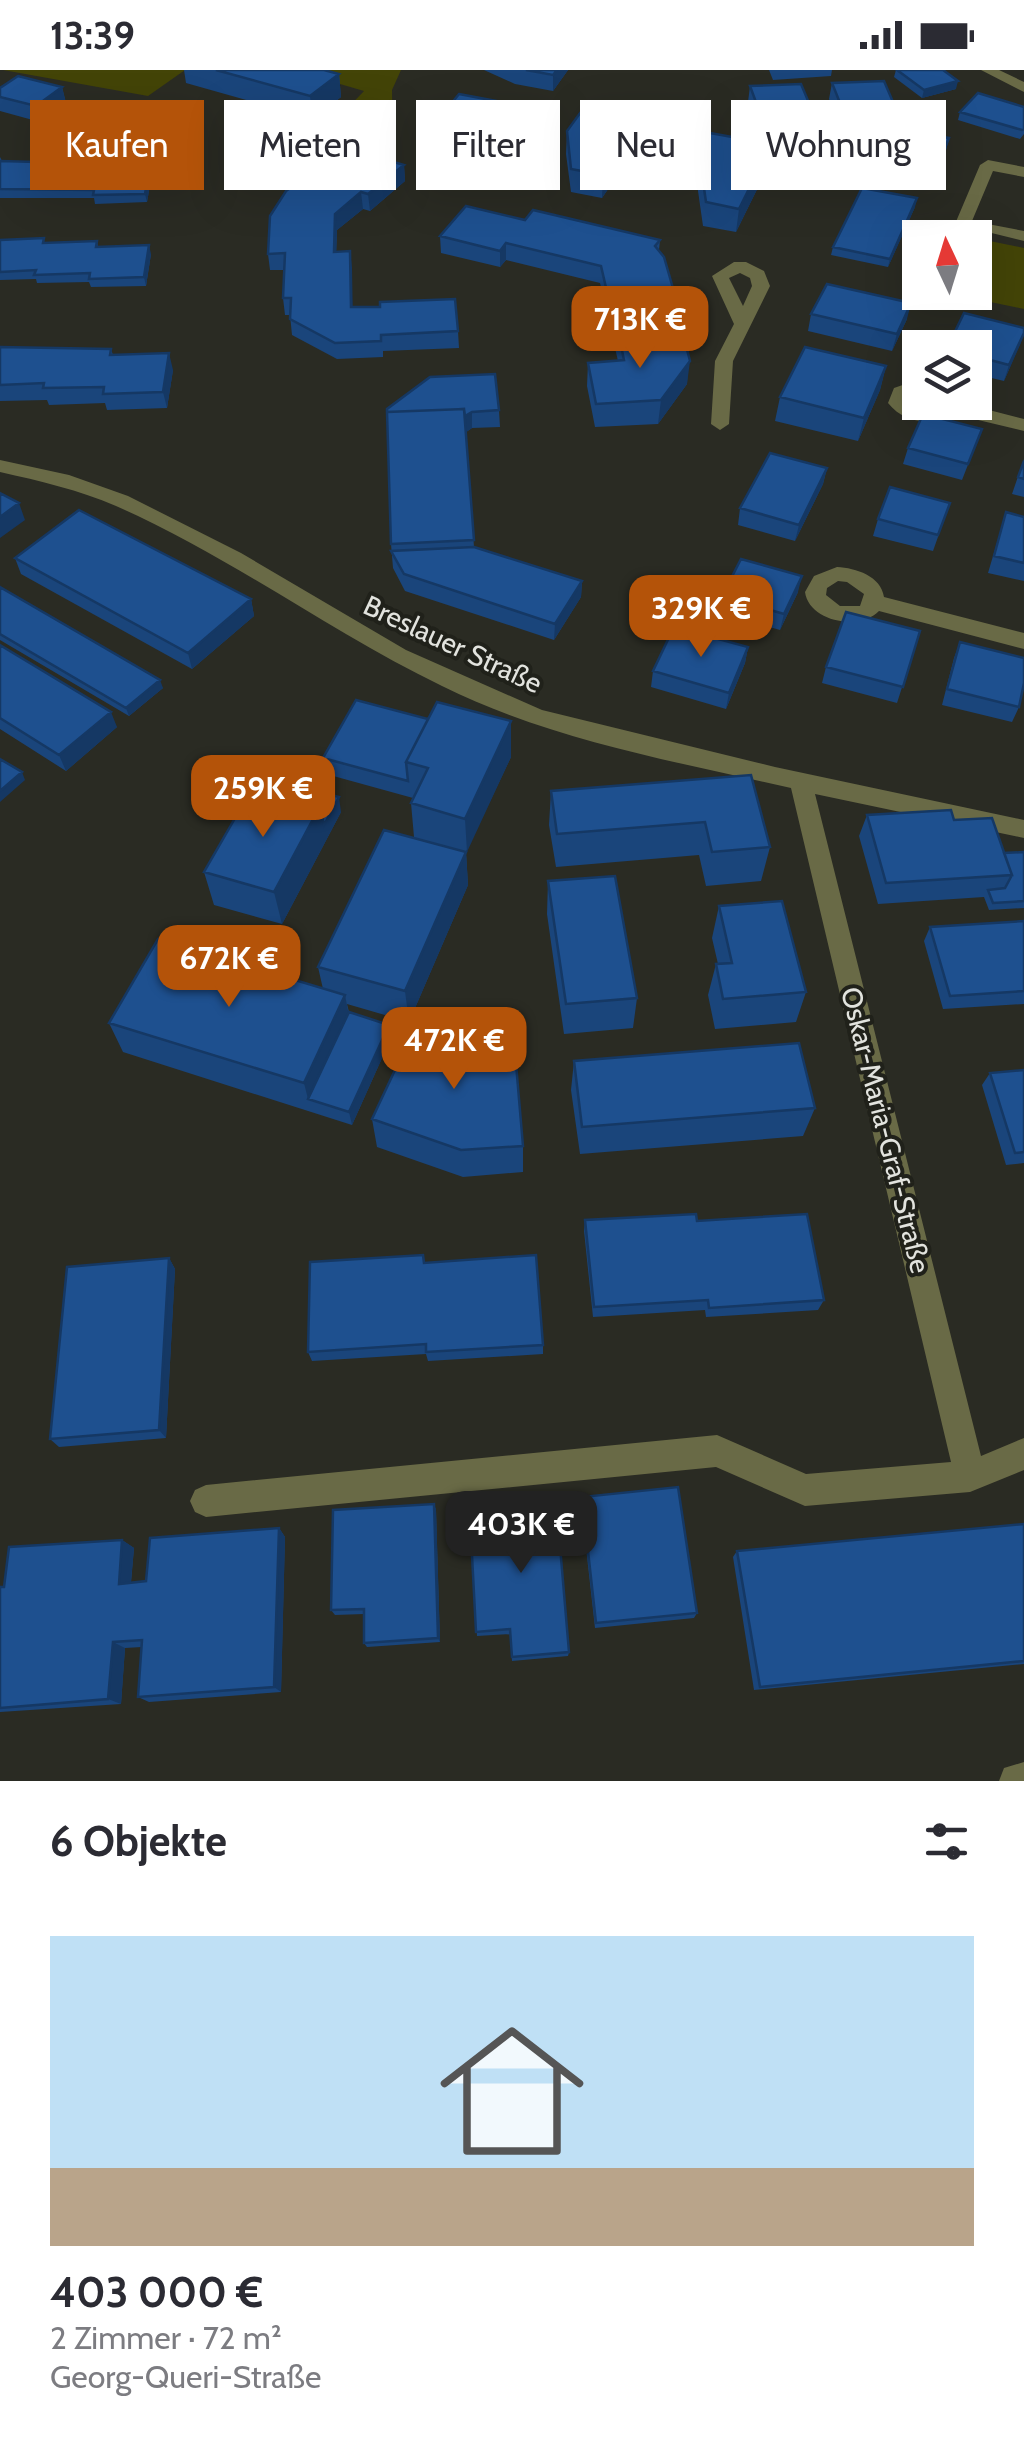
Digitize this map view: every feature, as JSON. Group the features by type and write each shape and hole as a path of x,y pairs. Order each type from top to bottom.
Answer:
{"street":[{"path":"988,70 1024,88"},
{"path":"1024,172 988,165 964,224 1024,236"},
{"path":"720,424 724,361 742,323"},
{"path":"992,416 1024,425"},
{"name":"Breslauer Straße","path":"0,466 101,494 154,517 205,542 308,606 419,665 544,720 801,783 1024,829"},
{"path":"874,602 1024,642"},
{"name":"Oskar-Maria-Graf-Straße","path":"801,783 970,1476"},
{"path":"206,1501 717,1451 805,1490 970,1476 1024,1454"}],"shaded area":[{"path":"3,70 185,70 148,96"},
{"path":"292,70 401,70 392,100 355,100 364,91"},
{"path":"992,241 1024,248 1024,309 992,302"}],"building":[{"path":"216,70 324,70 339,74 310,96"},
{"path":"526,70 557,70 553,75"},
{"path":"897,70 943,70 958,81 924,90"},
{"path":"18,76 62,87 44,100 30,100 30,104 0,97 0,88"},
{"path":"884,81 892,100 839,100 832,83"},
{"path":"801,84 808,100 755,100 750,86"},
{"path":"978,93 1024,107 1024,129 960,112"},
{"path":"459,94 491,100 454,100"},
{"path":"580,113 580,171 571,169 567,131"},
{"path":"711,133 731,137 731,190 748,190 739,209 706,202 704,190 711,190"},
{"path":"0,161 30,162 30,189 0,189"},
{"path":"94,190 146,190 145,194 93,195"},
{"path":"373,190 368,194 361,192 335,214 334,252 350,251 351,307 455,299 458,331 381,335 381,341 335,343 290,319 291,298 283,298 285,253 268,254 270,216 286,191"},
{"path":"861,190 917,198 907,220 902,220 902,232 890,259 833,247"},
{"path":"466,206 525,220 533,210 660,240 655,246 664,257 689,344 685,344 684,338 620,341 620,348 601,266 506,243 500,251 440,236"},
{"path":"44,238 43,243 97,241 96,247 149,245 144,277 89,279 90,273 0,272 0,240"},
{"path":"827,284 902,301 902,310 908,310 897,334 811,314"},
{"path":"964,313 1024,328 1024,333 1009,365 992,360 992,330 956,330"},
{"path":"684,338 690,361 661,400 596,404 588,363 624,360 620,341"},
{"path":"0,347 111,349 110,355 169,353 163,392 103,394 104,387 0,385"},
{"path":"805,347 886,366 864,418 780,397"},
{"path":"495,374 499,410 465,416 464,409 387,412 430,377"},
{"path":"464,409 474,540 391,544 387,412"},
{"path":"920,420 947,420 982,429 968,464 908,448"},
{"path":"770,453 827,468 799,525 740,508"},
{"path":"890,487 950,503 938,535 878,519"},
{"path":"0,493 19,503 0,517"},
{"path":"79,510 251,599 188,653 15,558"},
{"path":"1006,512 1024,517 1024,563 994,556"},
{"path":"474,547 582,581 555,624 404,574 391,551"},
{"path":"741,559 802,576 784,614 722,596"},
{"path":"0,587 160,680 126,708 0,634"},
{"path":"846,612 920,631 903,687 826,667"},
{"path":"674,627 748,647 729,693 653,671"},
{"path":"960,642 1024,658 1019,707 947,689"},
{"path":"0,645 111,712 59,755 0,718"},
{"path":"356,700 428,719 406,762 408,781 323,758"},
{"path":"437,702 511,721 465,819 411,803 428,768 406,762"},
{"path":"0,759 22,772 0,791"},
{"path":"751,775 770,847 712,852 705,822 557,834 551,791"},
{"path":"274,779 339,797 324,825 320,806 267,791"},
{"path":"253,787 320,806 274,892 204,872"},
{"path":"951,810 954,820 992,818 1012,875 886,883 867,815"},
{"path":"384,830 466,852 405,991 318,967"},
{"path":"1024,852 1024,901 993,903 988,890 1005,888 1012,875 1004,853"},
{"path":"615,876 637,998 566,1004 548,881"},
{"path":"782,901 806,992 723,999 716,964 732,963 719,906"},
{"path":"1024,921 1024,991 950,996 930,927"},
{"path":"158,939 345,995 304,1083 109,1023"},
{"path":"349,1012 389,1025 349,1112 308,1099"},
{"path":"418,1021 515,1052 523,1146 461,1150 372,1119"},
{"path":"799,1043 815,1108 582,1127 574,1061"},
{"path":"1024,1070 1024,1152 1015,1153 990,1073"},
{"path":"696,1214 697,1221 807,1214 824,1300 709,1308 708,1300 594,1307 585,1220"},
{"path":"423,1255 424,1263 536,1255 543,1345 426,1352 426,1344 308,1352 310,1262"},
{"path":"169,1258 159,1430 50,1439 67,1267"},
{"path":"678,1487 697,1613 596,1623 582,1497"},
{"path":"556,1499 569,1652 512,1657 510,1629 476,1632 470,1517 492,1515 491,1504"},
{"path":"434,1504 438,1638 364,1643 364,1609 331,1610 333,1510"},
{"path":"1024,1524 1024,1661 760,1687 737,1551"},
{"path":"279,1528 274,1687 138,1697 142,1640 113,1642 108,1699 0,1708 0,1587 4,1587 9,1547 122,1540 119,1584 146,1581 150,1538"}]}
